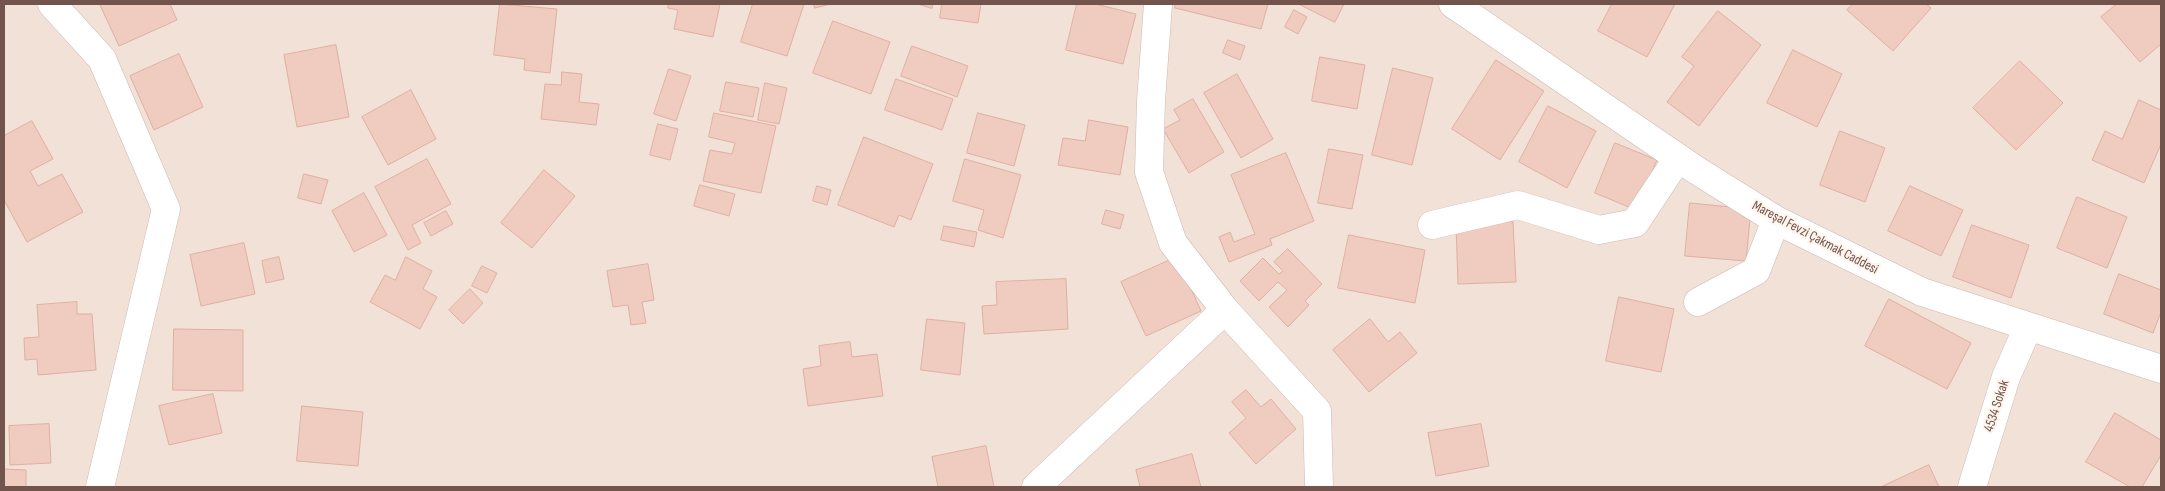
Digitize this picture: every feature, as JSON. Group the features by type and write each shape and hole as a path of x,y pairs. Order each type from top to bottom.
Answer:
{"street":[{"path":"52,4 102,60 166,209 100,487"},
{"path":"1158,4 1149,172 1173,243 1225,310 1317,411 1319,487"},
{"name":"Mareşal Fevzi Çakmak Caddesi","path":"1453,4 1678,158 1776,220 1922,292 2161,369"},
{"path":"1432,225 1518,205 1599,230 1635,223 1678,158"},
{"path":"1698,302 1756,271 1776,220"},
{"path":"1036,487 1225,310"},
{"name":"4534 Sokak","path":"1972,487 2006,377 2028,327"}],"shaded area":[{"path":"4,4 2161,4 2161,487 4,487"}],"building":[{"path":"170,4 177,20 119,46 100,5"},
{"path":"500,4 557,9 550,73 524,70 525,59 494,55"},
{"path":"669,4 720,4 713,37 674,29 678,10 668,8"},
{"path":"753,4 804,4 787,56 741,42"},
{"path":"814,4 831,4 815,8"},
{"path":"918,4 933,4 932,8"},
{"path":"942,4 981,4 978,23 940,18"},
{"path":"1077,4 1095,4 1136,14 1123,64 1066,50"},
{"path":"1176,4 1268,4 1261,29 1175,8"},
{"path":"1299,4 1344,4 1335,22"},
{"path":"1612,4 1675,4 1647,57 1598,31"},
{"path":"1853,4 1926,4 1931,8 1893,51 1847,10"},
{"path":"2117,4 2159,4 2161,6 2161,44 2140,62 2101,17"},
{"path":"1294,10 1307,17 1298,34 1285,27"},
{"path":"1718,11 1761,45 1699,126 1667,102 1694,66 1682,57"},
{"path":"833,21 890,42 871,94 813,73"},
{"path":"1228,40 1245,46 1240,60 1223,53"},
{"path":"336,45 349,117 297,127 284,55"},
{"path":"912,46 968,66 957,97 901,76"},
{"path":"1793,50 1842,74 1817,127 1767,103"},
{"path":"179,54 203,107 154,130 130,76"},
{"path":"1320,57 1365,65 1357,109 1312,101"},
{"path":"1496,60 1544,91 1500,160 1452,129"},
{"path":"2020,61 2063,103 2016,150 1973,108"},
{"path":"1393,68 1433,78 1412,165 1372,155"},
{"path":"669,69 691,76 676,121 654,114"},
{"path":"562,72 582,74 579,102 599,104 596,125 541,119 545,84 561,85"},
{"path":"1237,74 1273,139 1241,158 1204,93"},
{"path":"896,79 953,99 942,130 885,110"},
{"path":"726,82 759,88 753,117 720,111"},
{"path":"765,83 787,88 779,124 758,120"},
{"path":"411,90 436,139 388,165 362,117"},
{"path":"1193,99 1224,152 1189,173 1163,129 1180,120 1174,110"},
{"path":"2139,100 2161,110 2161,144 2144,183 2092,160 2105,131 2122,139"},
{"path":"1548,106 1596,131 1567,188 1519,162"},
{"path":"714,113 776,126 761,193 703,181 710,150 732,154 735,143 709,137"},
{"path":"978,113 1025,125 1014,166 967,153"},
{"path":"1089,120 1128,127 1120,175 1058,165 1063,138 1085,141"},
{"path":"32,121 53,159 30,171 38,186 62,174 83,212 27,242 4,200 4,136"},
{"path":"658,124 678,129 670,160 650,155"},
{"path":"1840,131 1885,148 1865,202 1820,185"},
{"path":"864,137 933,164 911,220 899,215 894,227 838,205"},
{"path":"1615,143 1657,160 1636,210 1595,193"},
{"path":"1329,149 1363,155 1352,209 1318,203"},
{"path":"1286,153 1314,221 1270,239 1272,245 1229,262 1219,237 1230,232 1234,242 1255,234 1231,175"},
{"path":"427,159 451,204 412,225 421,243 408,250 375,187"},
{"path":"965,159 1021,175 1003,238 978,230 984,210 953,201"},
{"path":"544,170 575,196 532,248 501,223"},
{"path":"304,174 328,180 321,204 298,198"},
{"path":"700,185 735,194 729,216 694,206"},
{"path":"817,186 831,190 827,205 813,201"},
{"path":"1910,186 1963,210 1941,256 1888,231"},
{"path":"364,193 387,235 354,252 332,211"},
{"path":"2077,197 2127,217 2107,268 2057,248"},
{"path":"1690,203 1751,209 1746,261 1685,256"},
{"path":"1106,210 1124,215 1120,229 1102,224"},
{"path":"446,211 453,224 431,236 424,223"},
{"path":"1513,222 1516,282 1458,284 1456,225"},
{"path":"1972,225 2029,245 2011,298 1953,277"},
{"path":"944,226 977,232 974,247 941,240"},
{"path":"1349,235 1425,250 1415,303 1338,288"},
{"path":"244,243 255,294 201,306 190,255"},
{"path":"1288,249 1322,284 1305,301 1309,305 1288,327 1269,307 1287,290 1278,282 1259,301 1240,281 1263,258 1279,274 1283,271 1274,262"},
{"path":"279,257 284,279 266,283 262,261"},
{"path":"406,257 432,271 423,289 437,297 420,329 370,302 385,275 395,280"},
{"path":"1177,257 1201,311 1146,336 1121,282"},
{"path":"648,264 654,300 642,302 646,323 631,325 628,305 613,307 607,271"},
{"path":"482,266 497,273 487,293 472,286"},
{"path":"2119,274 2161,290 2161,312 2153,333 2104,314"},
{"path":"1066,279 1068,329 984,334 982,306 997,305 996,282"},
{"path":"470,289 483,303 463,324 449,310"},
{"path":"1619,297 1674,309 1661,372 1606,361"},
{"path":"1889,299 1971,343 1947,389 1865,346"},
{"path":"77,302 77,314 92,314 96,370 38,375 37,359 25,360 24,338 39,337 37,305"},
{"path":"927,319 965,323 960,375 921,370"},
{"path":"1370,319 1388,342 1400,332 1417,353 1369,392 1333,350"},
{"path":"174,329 243,330 243,391 173,390"},
{"path":"850,342 852,357 877,354 883,396 808,406 803,369 821,366 819,346"},
{"path":"1246,390 1261,407 1271,399 1296,429 1256,464 1229,433 1246,418 1232,402"},
{"path":"213,394 222,433 169,445 159,406"},
{"path":"302,406 363,412 358,466 297,461"},
{"path":"2115,413 2161,440 2161,455 2142,487 2130,487 2086,462"},
{"path":"49,424 51,463 10,465 9,426"},
{"path":"1481,424 1489,466 1436,476 1428,433"},
{"path":"986,446 994,487 938,487 932,457"},
{"path":"1192,454 1201,487 1140,487 1136,470"},
{"path":"1929,465 1939,487 1881,487"},
{"path":"4,469 26,470 26,487 4,487"}]}
